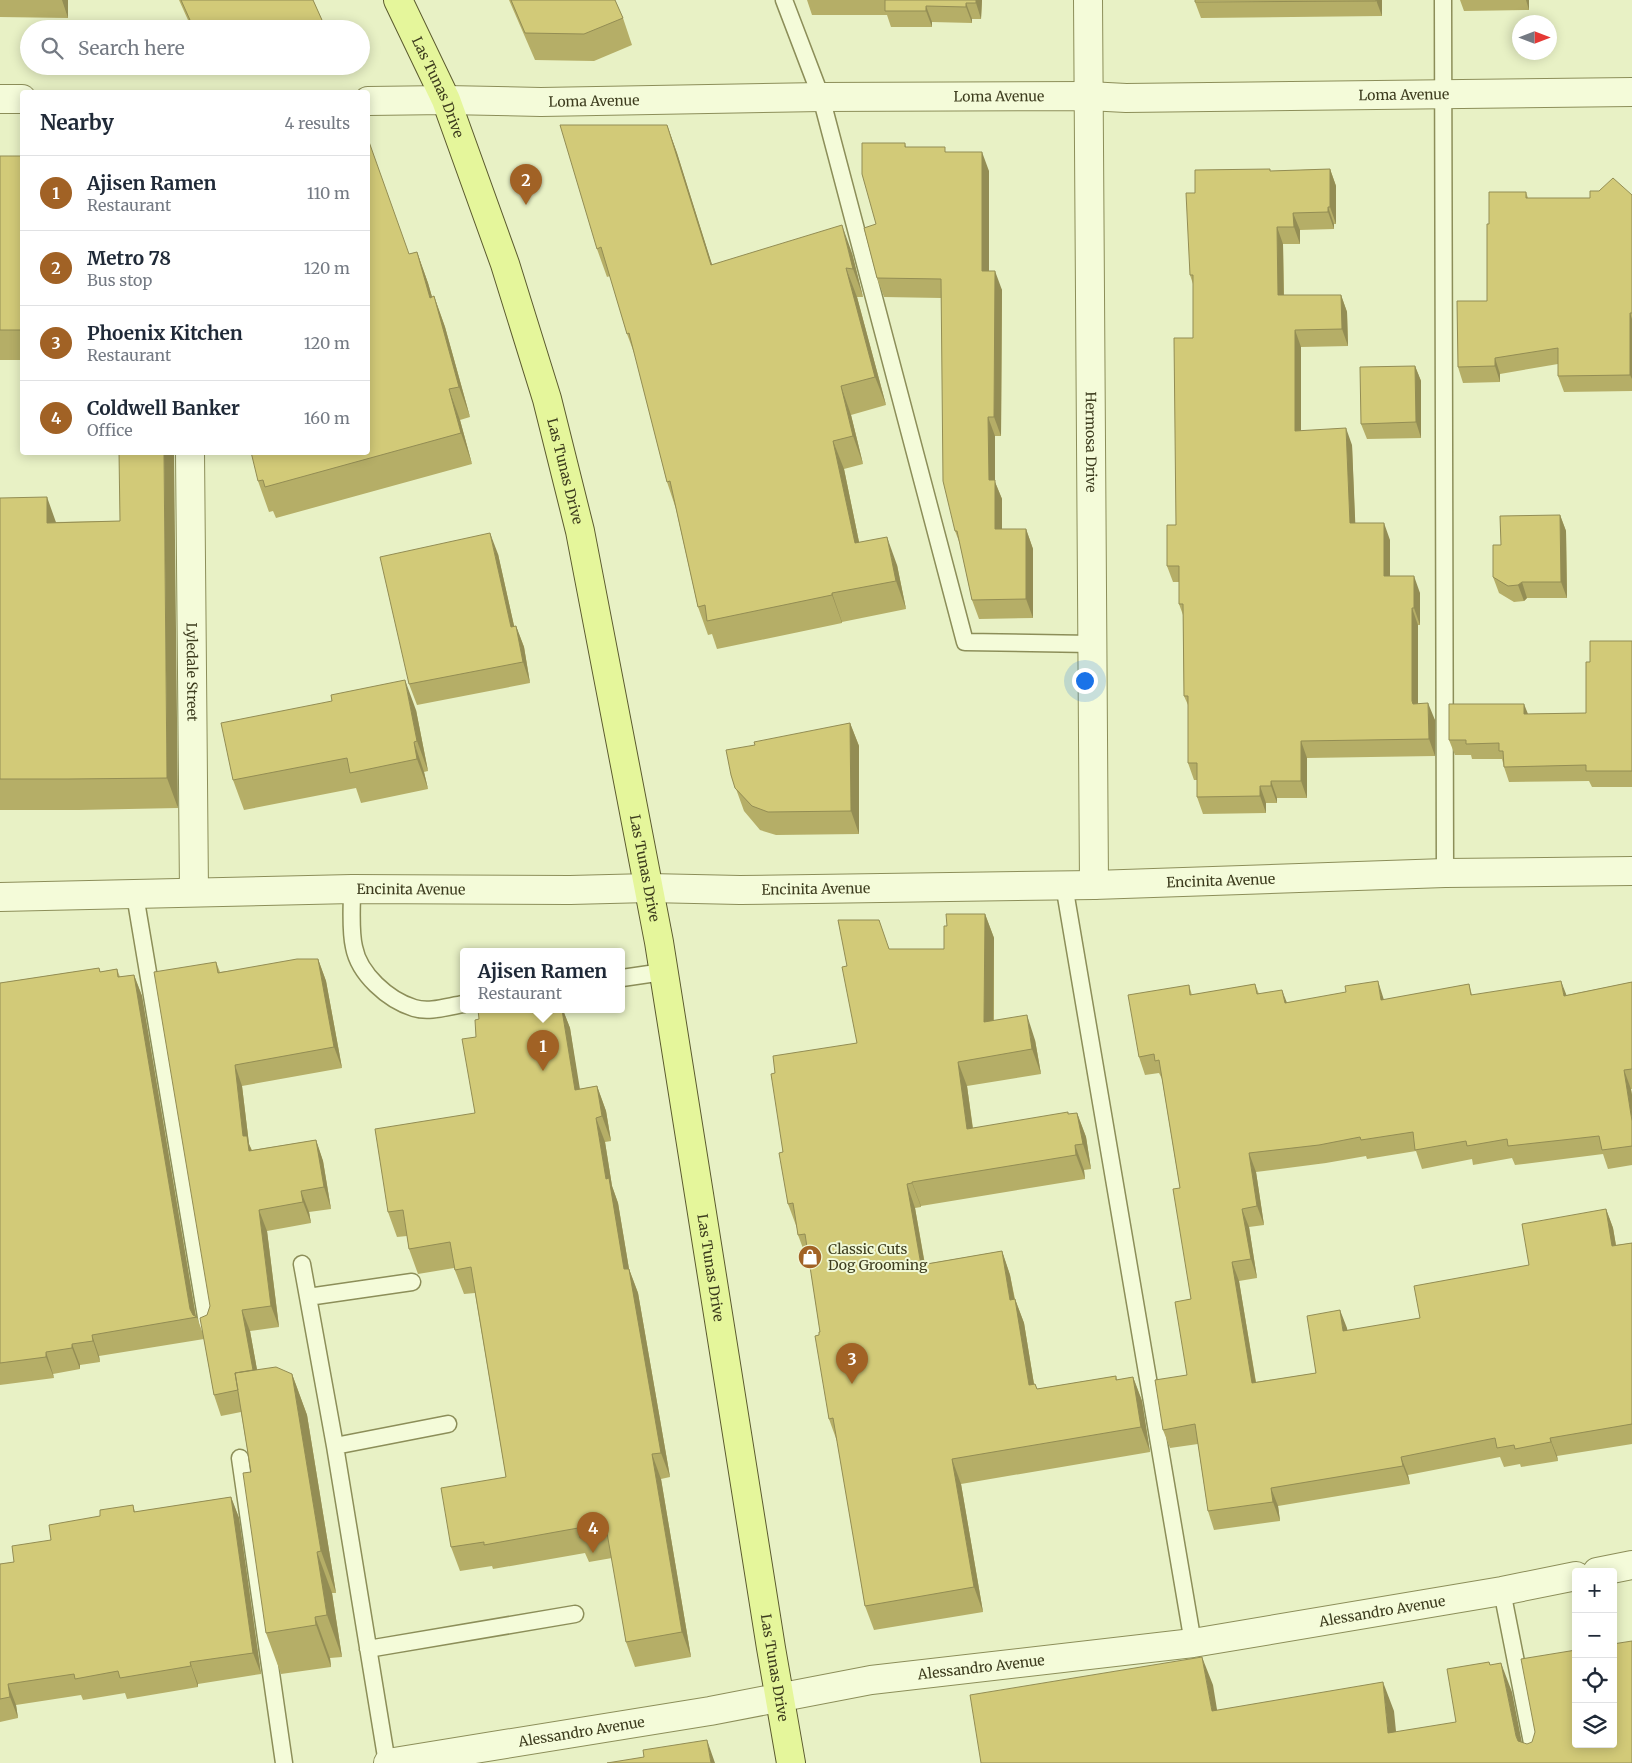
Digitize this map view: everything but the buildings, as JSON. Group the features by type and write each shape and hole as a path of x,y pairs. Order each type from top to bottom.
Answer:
{"main road":[{"name":"Las Tunas Drive","path":"398,0 446,100 505,264 547,399 580,531 649,888 790,1763"}],"street":[{"name":"Hermosa Drive","path":"1088,0 1094,884"},
{"name":"Loma Avenue","path":"370,101 541,102 821,97 1088,96 1126,98 1632,92"},
{"path":"0,99 20,99"},
{"name":"Lyledale Street","path":"190,455 194,892"},
{"name":"Encinita Avenue","path":"0,897 352,889 570,890 649,888 740,890 1094,884 1445,873 1632,871"},
{"path":"1617,1568 1632,1565"},
{"name":"Alessandro Avenue","path":"388,1763 710,1711 871,1680 1193,1643 1502,1591 1572,1577"}],"lane":[{"path":"784,0 821,97 965,642 1092,644"},
{"path":"1443,0 1445,873"},
{"path":"1064,884 1193,1643"},
{"path":"352,889 354,947 361,968 379,988 414,1008 428,1010 460,1005"},
{"path":"135,895 208,1329"},
{"path":"625,978 663,972"},
{"path":"302,1264 335,1446 388,1763"},
{"path":"308,1297 412,1282"},
{"path":"335,1446 448,1424"},
{"path":"240,1458 284,1763"},
{"path":"1502,1591 1536,1763"},
{"path":"368,1649 575,1614"}],"place":[{"name":"Metro 78","path":"526,205"},
{"name":"Ajisen Ramen","path":"543,1071"},
{"name":"Classic Cuts Dog Grooming","path":"810,1257"},
{"name":"Phoenix Kitchen","path":"852,1384"},
{"name":"Coldwell Banker","path":"593,1553"}]}
